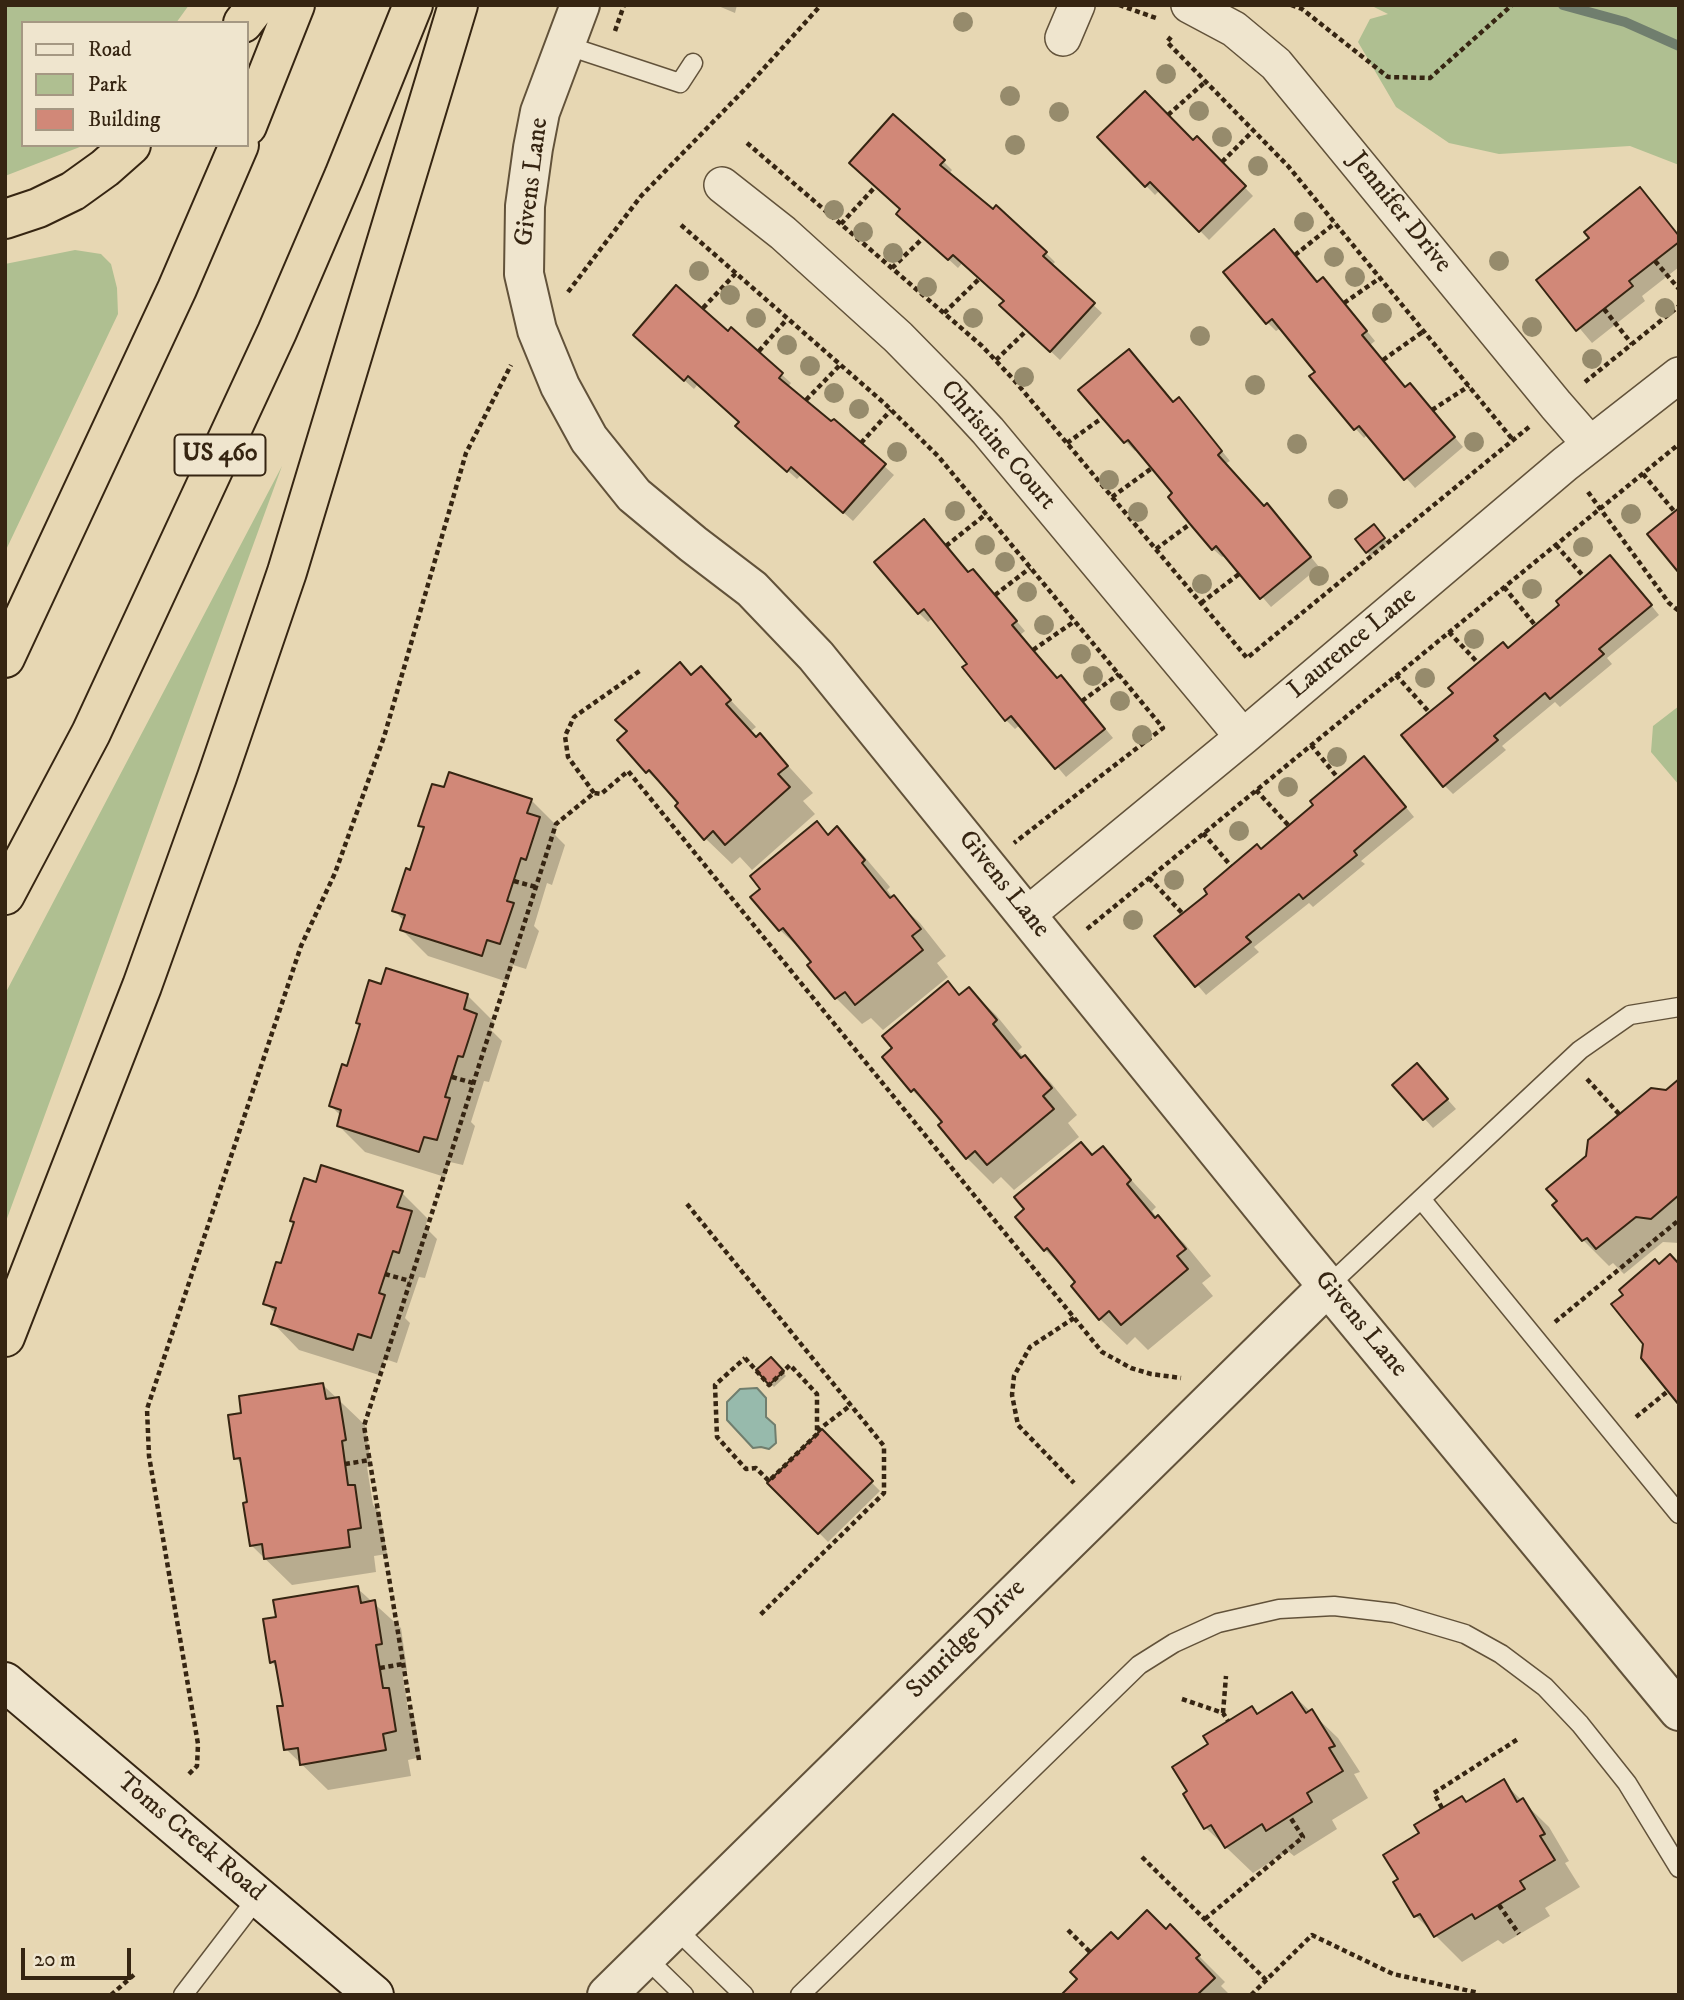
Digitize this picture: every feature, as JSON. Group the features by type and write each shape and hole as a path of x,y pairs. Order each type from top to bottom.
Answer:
{"highway":[{"path":"245,21 257,5"},
{"path":"248,122 295,5"},
{"name":"US 460","path":"5,895 91,733 277,332 413,5"},
{"path":"5,1337 142,986 218,777 288,572 458,5"},
{"path":"5,219 38,208 73,191 129,147"},
{"path":"5,658 177,289 238,147"}],"street":[{"name":"Givens Lane","path":"580,5 540,112 525,206 524,274 537,330 561,386 589,439 634,495 752,589 816,656 1039,904 1058,952 1328,1286 1679,1711"},
{"path":"1063,38 1077,5"},
{"name":"Jennifer Drive","path":"1177,20 1234,29 1276,64 1590,444"},
{"name":"Christine Court","path":"722,185 783,233 898,338 953,393 988,431 1243,737"},
{"name":"Laurence Lane","path":"1039,904 1243,737 1590,444 1679,374"},
{"name":"Sunridge Drive","path":"607,1995 1328,1286"},
{"name":"Toms Creek Road","path":"5,1682 374,1995"}],"lane":[{"path":"565,45 680,83 693,63"},
{"path":"1328,1286 1580,1050 1630,1015 1679,1007"},
{"path":"1421,1199 1679,1514"},
{"path":"800,1995 1139,1665 1174,1643 1218,1623 1279,1609 1334,1606 1394,1613 1465,1634 1501,1654 1545,1687 1580,1724 1627,1783 1679,1868"},
{"path":"183,1995 258,1897"},
{"path":"674,1928 744,1995"},
{"path":"645,1957 684,1995"}],"path":[{"path":"189,1774 197,1766 198,1744 149,1456 147,1409 301,947 335,873 384,737 466,453 513,362 641,196 747,87 821,5"},
{"path":"1119,5 1177,20 1167,42 1288,166 1513,440"},
{"path":"1291,5 1302,9 1388,77 1430,78 1512,5"},
{"path":"1168,114 1205,82"},
{"path":"1222,162 1253,131"},
{"path":"747,143 996,360 1247,658 1679,306"},
{"path":"841,224 876,187"},
{"path":"1295,255 1335,223"},
{"path":"681,225 891,410 938,456 1163,728 1012,845 1039,904"},
{"path":"892,268 923,238"},
{"path":"1655,261 1679,289"},
{"path":"703,308 736,273"},
{"path":"1344,303 1380,278"},
{"path":"944,313 979,279"},
{"path":"1604,309 1632,344"},
{"path":"758,351 787,319"},
{"path":"996,360 1027,330"},
{"path":"1383,360 1424,331"},
{"path":"806,400 840,365"},
{"path":"1432,410 1469,386"},
{"path":"861,443 891,410"},
{"path":"1067,443 1102,418"},
{"path":"1058,952 1679,444"},
{"path":"1112,497 1152,468"},
{"path":"1643,474 1674,511"},
{"path":"946,545 986,514"},
{"path":"1607,518 1669,603 1679,611"},
{"path":"1156,550 1190,524"},
{"path":"1556,545 1584,578"},
{"path":"995,595 1030,568"},
{"path":"1201,603 1240,574"},
{"path":"1504,587 1535,625"},
{"path":"1033,650 1075,621"},
{"path":"1449,632 1478,663"},
{"path":"640,670 574,717 565,736 568,757 594,793 601,794 628,771 1102,1352 1131,1368 1151,1374 1192,1378"},
{"path":"1082,701 1119,674"},
{"path":"1396,675 1429,712"},
{"path":"1311,745 1338,778"},
{"path":"1256,790 1289,826"},
{"path":"419,1760 364,1426 556,824 594,793"},
{"path":"1203,833 1231,866"},
{"path":"1149,878 1182,914"},
{"path":"514,881 536,887"},
{"path":"1583,1075 1619,1114"},
{"path":"452,1077 473,1083"},
{"path":"687,1205 884,1446 884,1493 759,1616"},
{"path":"1572,1309 1679,1220"},
{"path":"385,1274 410,1281"},
{"path":"1074,1318 1030,1347 1014,1376 1012,1395 1018,1425 1073,1483 1086,1484"},
{"path":"817,1431 817,1394 790,1365 769,1385 745,1358 715,1385 717,1437 746,1469 756,1468 769,1481 817,1431 851,1405"},
{"path":"1626,1425 1668,1391"},
{"path":"345,1464 370,1460"},
{"path":"380,1668 403,1664"},
{"path":"1226,1676 1223,1713 1228,1721"},
{"path":"1182,1699 1223,1713"},
{"path":"1442,1808 1434,1793 1518,1739"},
{"path":"1205,1919 1303,1837 1290,1817"},
{"path":"1142,1857 1266,1980"},
{"path":"1499,1905 1519,1934"},
{"path":"1068,1930 1090,1952"},
{"path":"1251,1995 1312,1935 1393,1974 1479,1993"},
{"path":"111,1995 136,1973"}],"green space":[{"path":"5,5 189,5 177,21 21,21 21,147 80,147 5,176"},
{"path":"1370,5 1679,5 1679,165 1630,146 1499,154 1449,143 1396,107 1358,42 1370,19 1388,14"},
{"path":"75,250 101,254 111,264 117,288 118,314 5,552 5,264"},
{"path":"282,466 5,1224 5,994"},
{"path":"1679,706 1679,785 1651,752 1653,726"}],"shaded area":[{"path":"757,1388 766,1398 766,1417 775,1425 776,1443 769,1449 753,1448 727,1420 727,1402 740,1389"}],"building":[{"path":"1145,91 1193,140 1197,136 1246,186 1199,232 1150,182 1145,187 1097,137"},
{"path":"893,114 945,160 940,165 993,209 996,205 1047,252 1043,256 1095,303 1050,352 999,305 1004,301 953,255 948,260 896,214 900,209 849,163"},
{"path":"1640,187 1679,236 1679,242 1629,281 1633,286 1576,331 1536,280 1589,238 1584,232"},
{"path":"1274,229 1317,282 1323,277 1367,331 1362,335 1405,387 1410,383 1455,437 1404,480 1359,426 1354,430 1309,376 1315,372 1272,319 1266,324 1223,272"},
{"path":"676,285 728,331 731,327 783,373 779,378 831,421 834,419 886,464 843,513 791,467 787,472 735,426 739,422 688,376 684,381 633,335"},
{"path":"1129,349 1173,402 1179,397 1222,451 1218,455 1264,506 1267,503 1311,557 1260,599 1216,546 1212,550 1190,524 1168,497 1172,493 1128,440 1124,443 1078,390"},
{"path":"1679,508 1679,573 1647,534"},
{"path":"924,519 968,572 973,569 1017,621 1012,625 1057,678 1061,675 1105,729 1055,769 1011,716 1005,721 962,667 967,664 924,609 918,614 874,562"},
{"path":"1374,524 1385,538 1366,553 1355,539"},
{"path":"1610,555 1652,605 1599,649 1604,654 1550,699 1545,693 1494,736 1498,740 1443,787 1401,735 1453,693 1448,688 1503,642 1508,648 1559,605 1556,601"},
{"path":"680,662 691,675 701,666 731,700 726,704 756,737 760,733 788,766 778,774 790,787 725,845 713,831 704,840 675,806 678,803 649,770 646,773 617,740 627,731 615,720"},
{"path":"1364,756 1406,807 1354,851 1357,855 1303,899 1299,894 1246,937 1251,942 1195,987 1154,936 1207,894 1204,889 1257,844 1261,849 1313,805 1310,801"},
{"path":"449,772 532,799 527,813 540,817 526,860 521,858 507,901 514,903 500,944 487,940 482,956 400,930 405,915 392,911 406,868 410,870 424,827 418,826 432,784 444,787"},
{"path":"817,821 828,835 837,826 865,860 862,863 890,898 894,895 921,929 912,936 923,950 855,1005 845,992 835,999 807,965 811,962 783,928 779,931 750,897 760,889 750,876"},
{"path":"386,968 468,994 464,1009 477,1014 463,1057 458,1056 445,1097 450,1098 437,1140 424,1137 419,1152 337,1126 341,1110 329,1106 342,1064 347,1066 360,1024 356,1023 369,980 381,984"},
{"path":"948,981 959,995 969,987 997,1020 993,1024 1021,1058 1025,1055 1052,1088 1043,1096 1054,1109 987,1165 975,1151 966,1159 938,1125 942,1122 914,1089 911,1092 882,1057 892,1048 882,1036"},
{"path":"1417,1063 1448,1099 1423,1120 1392,1085"},
{"path":"1679,1079 1679,1195 1651,1219 1636,1217 1596,1249 1587,1238 1582,1241 1552,1205 1557,1201 1546,1189 1586,1156 1588,1140 1651,1088 1666,1090"},
{"path":"1081,1142 1092,1155 1103,1146 1131,1180 1127,1184 1155,1218 1158,1215 1186,1249 1177,1256 1188,1269 1121,1325 1109,1311 1099,1320 1071,1286 1075,1282 1047,1248 1044,1251 1015,1217 1024,1209 1014,1197"},
{"path":"321,1165 403,1191 397,1207 412,1211 399,1253 393,1251 379,1293 385,1295 371,1338 358,1334 353,1350 271,1324 276,1308 263,1304 276,1262 281,1263 294,1222 290,1221 304,1178 316,1182"},
{"path":"1670,1254 1679,1264 1679,1405 1641,1358 1643,1344 1611,1304 1623,1295 1619,1290 1655,1259 1659,1264"},
{"path":"771,1357 784,1371 769,1385 756,1370"},
{"path":"323,1383 326,1399 339,1397 346,1440 342,1441 348,1485 355,1485 361,1528 348,1530 350,1547 264,1559 262,1544 250,1546 243,1503 247,1502 240,1458 234,1459 228,1415 241,1413 239,1396"},
{"path":"822,1429 873,1481 818,1534 767,1483"},
{"path":"358,1586 361,1603 375,1600 382,1644 376,1645 383,1688 389,1688 396,1731 383,1734 386,1750 300,1765 298,1748 284,1750 277,1706 283,1706 275,1661 270,1663 263,1619 276,1617 273,1600"},
{"path":"1292,1692 1306,1713 1312,1709 1335,1746 1329,1748 1343,1771 1307,1793 1312,1802 1266,1831 1262,1824 1225,1848 1211,1825 1204,1829 1183,1794 1187,1791 1172,1767 1208,1744 1203,1736 1252,1706 1257,1714"},
{"path":"1504,1779 1517,1802 1523,1798 1545,1834 1540,1836 1555,1860 1520,1881 1525,1889 1475,1919 1472,1914 1434,1937 1420,1914 1414,1917 1393,1882 1398,1879 1383,1855 1419,1833 1414,1825 1462,1796 1466,1802"},
{"path":"1147,1910 1166,1929 1170,1924 1200,1955 1196,1958 1215,1978 1197,1995 1061,1995 1077,1979 1070,1972 1090,1952 1111,1932 1118,1939"}],"waterway":[{"path":"1563,5 1625,22 1679,46"}]}
